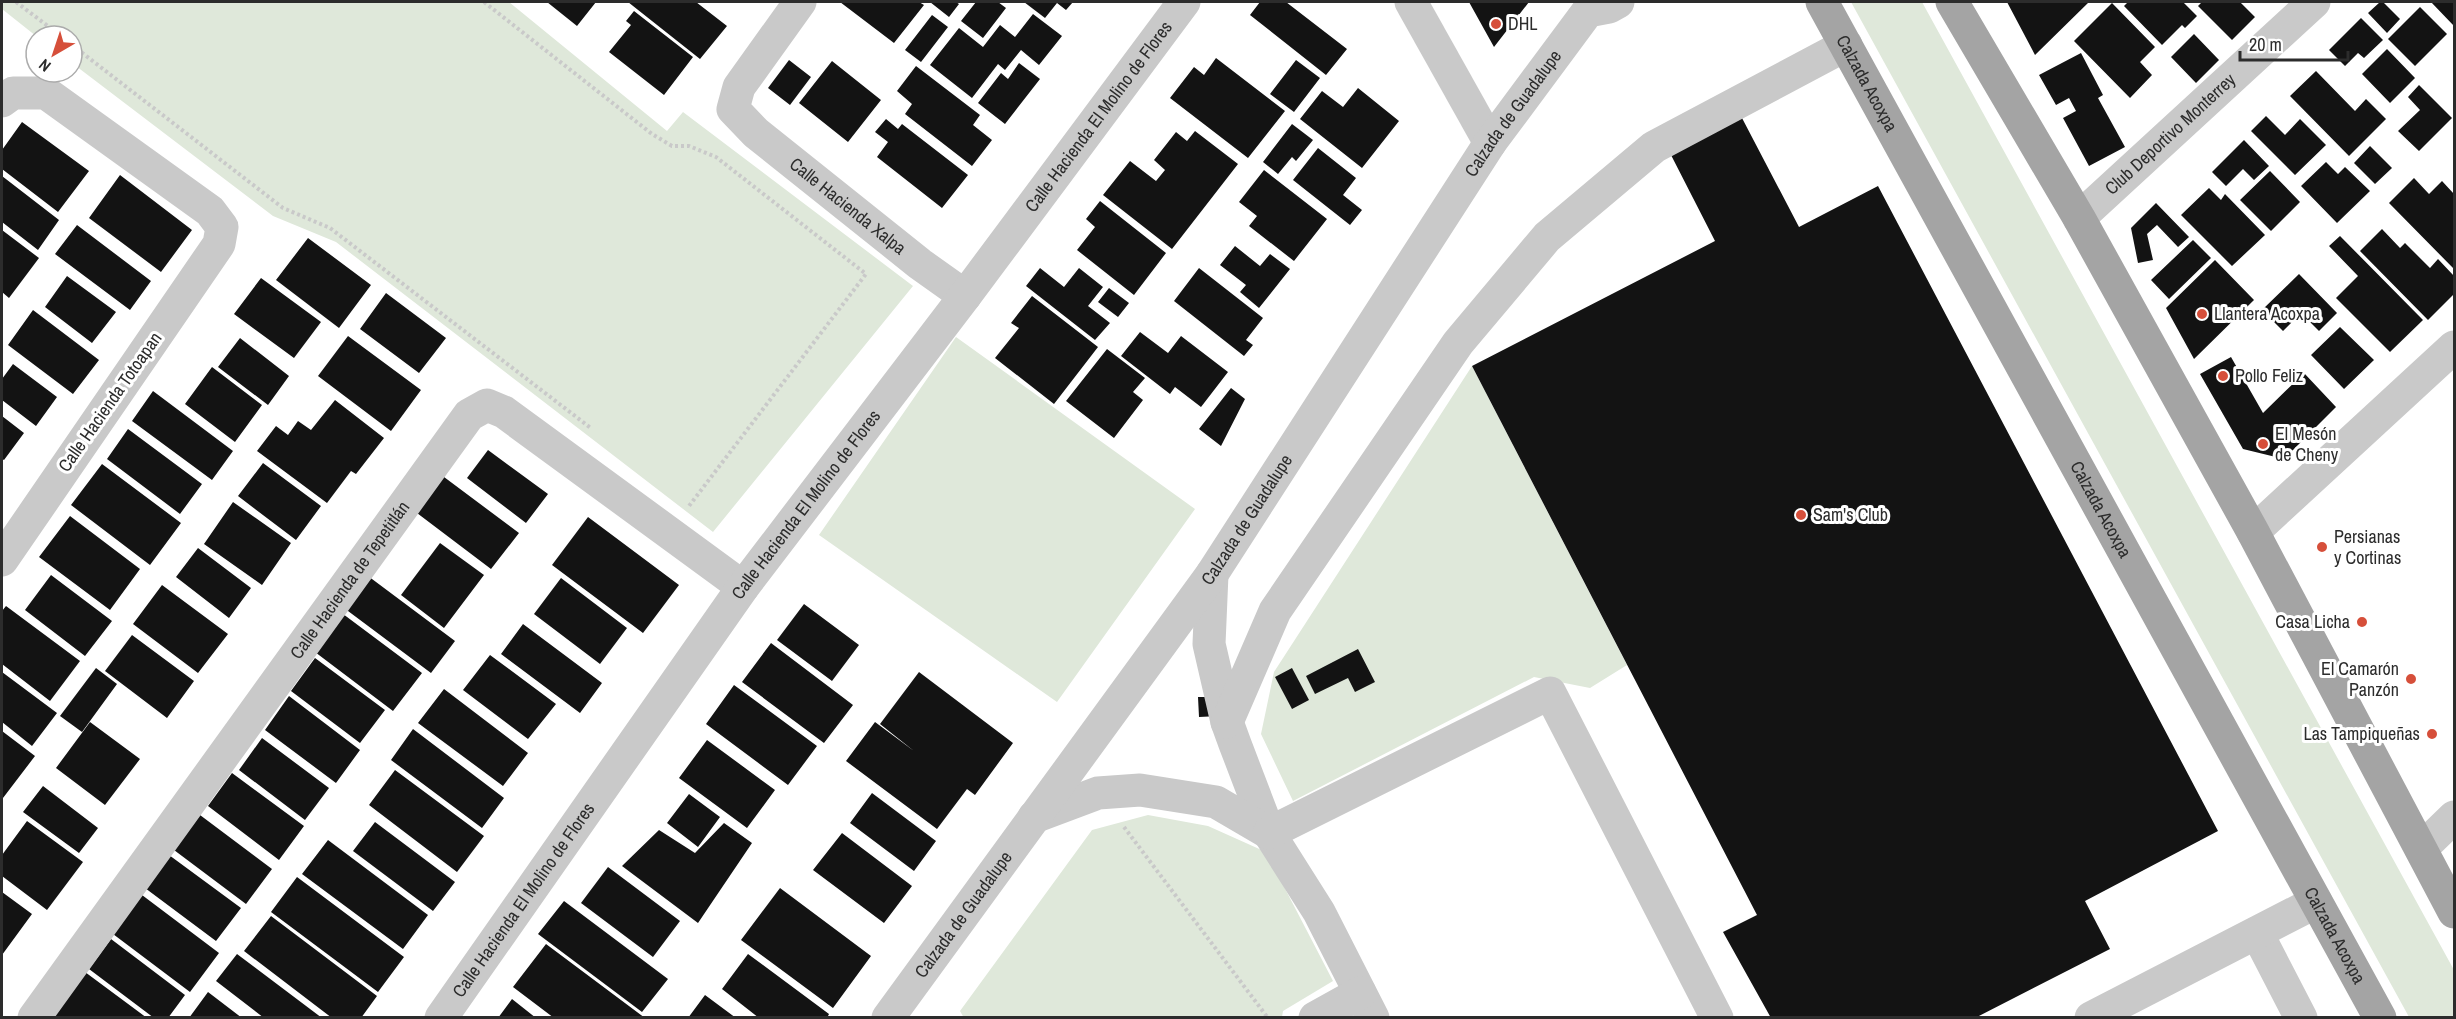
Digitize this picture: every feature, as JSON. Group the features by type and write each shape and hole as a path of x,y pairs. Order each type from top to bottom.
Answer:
{"main road":[{"name":"Calzada Acoxpa","path":"1822,2 2380,1017"},
{"path":"1952,2 2079,218 2253,532 2454,912"}],"street":[{"name":"Calle Hacienda Xalpa","path":"800,2 739,87 734,109 756,132 920,264 965,296"},
{"name":"Calle Hacienda El Molino de Flores","path":"441,1017 743,587 965,296 1184,2"},
{"path":"1412,2 1490,143"},
{"name":"Club Deportivo Monterrey","path":"2079,218 2314,2"},
{"name":"Calzada de Guadalupe","path":"888,1017 1212,574 1490,143 1597,5"},
{"path":"1227,722 1275,611 1458,343 1547,237 1654,147 1846,45"},
{"name":"Calle Hacienda Totoapan","path":"2,560 219,244 222,227 210,211 45,93 7,97"},
{"path":"2253,532 2454,347"},
{"name":"Calle Hacienda de Tepetitlán","path":"34,1017 469,415 487,405 504,412 743,587"},
{"path":"1212,574 1209,644 1227,722 1269,833 1319,912 1367,1005 1315,1017"},
{"path":"1269,833 1550,693 1717,1017"},
{"path":"1034,817 1098,792 1140,790 1216,802 1269,833"},
{"path":"2421,849 2454,817"},
{"path":"2091,1017 2316,902"},
{"path":"2257,933 2301,1017"}],"path":[{"path":"16,2 45,24"},
{"path":"484,2 652,134 672,146 689,146 717,157 866,274 690,505 681,498"},
{"path":"84,54 283,208 330,228 596,432"},
{"path":"1098,792 1268,1017"}],"shaded area":[{"path":"2,2 509,2 667,131 683,112 913,286 713,532 336,242 273,216 84,72 84,24 24,24 24,26 2,9"},
{"path":"1851,2 1922,2 2454,970 2454,1017 2409,1017"},
{"path":"956,337 1195,509 1057,702 819,535"},
{"path":"1472,366 1627,665 1590,688 1534,677 1293,801 1261,734 1274,672"},
{"path":"1148,815 1208,826 1266,852 1333,981 1283,1011 1282,1017 964,1018 960,1011 1092,830"}],"building":[{"path":"547,2 596,2 577,26"},
{"path":"628,2 696,2 727,26 700,59"},
{"path":"840,2 919,2 924,5 894,43"},
{"path":"930,2 956,2 959,4 949,17"},
{"path":"976,2 998,2 1006,8 983,38 961,21"},
{"path":"1024,2 1073,2 1066,10 1057,3 1045,18"},
{"path":"1260,2 1286,2 1347,49 1326,75 1250,15"},
{"name":"DHL","path":"1469,2 1529,2 1494,47"},
{"path":"2007,2 2089,2 2035,55"},
{"path":"2128,2 2183,2 2197,16 2185,28 2182,25 2162,45 2124,6"},
{"path":"2202,2 2240,2 2255,17 2232,40 2198,6"},
{"path":"2383,2 2400,19 2387,33 2368,13"},
{"path":"2431,2 2454,2 2454,26"},
{"path":"2112,3 2155,47 2140,62 2152,75 2130,98 2074,41"},
{"path":"2420,7 2447,34 2415,66 2388,39"},
{"path":"634,11 693,57 664,95 609,52 631,25 626,21"},
{"path":"1033,14 1062,36 1039,65 1021,50 1005,70 998,64 972,98 930,65 959,28 983,47 1000,25 1015,37"},
{"path":"932,15 948,27 921,62 905,50"},
{"path":"2361,18 2383,40 2364,58 2358,53 2345,66 2329,50"},
{"path":"2194,34 2219,60 2196,83 2171,57"},
{"path":"2387,49 2415,78 2390,103 2362,74"},
{"path":"2081,53 2103,95 2098,98 2125,147 2089,166 2063,118 2076,111 2069,98 2056,105 2039,75"},
{"path":"1216,58 1285,111 1248,158 1170,98 1194,67 1204,75"},
{"path":"789,60 811,77 790,105 768,88"},
{"path":"1296,60 1320,78 1294,112 1270,94"},
{"path":"832,61 881,100 848,142 799,103"},
{"path":"1019,63 1040,79 1005,124 978,103 1001,73 1008,79"},
{"path":"916,66 980,115 973,125 992,140 972,166 905,114 912,104 897,91"},
{"path":"2316,71 2355,111 2366,99 2386,119 2349,156 2290,96"},
{"path":"2419,85 2452,118 2419,151 2398,131 2420,110 2408,97"},
{"path":"1358,88 1399,121 1362,168 1300,119 1322,91 1343,107"},
{"path":"2266,116 2285,135 2300,119 2326,145 2295,175 2251,131"},
{"name":"Sam's Club","path":"1742,118 1799,227 1878,186 2218,831 2085,901 2110,949 1975,1018 1771,1018 1723,932 1757,915 1472,366 1715,241 1671,155"},
{"path":"886,119 898,129 902,124 968,175 942,208 877,157 888,142 875,132"},
{"path":"22,122 89,171 58,212 2,169 2,150"},
{"path":"1292,124 1313,140 1296,161 1292,157 1278,174 1263,162"},
{"path":"1195,131 1238,164 1172,249 1103,195 1130,161 1156,181 1165,170 1154,160 1176,132 1187,141"},
{"path":"2244,140 2269,166 2254,180 2243,169 2226,186 2212,172"},
{"path":"2370,146 2392,168 2375,184 2354,163"},
{"path":"1318,148 1356,178 1343,195 1362,210 1350,225 1293,180"},
{"path":"2326,162 2338,174 2345,167 2370,191 2337,223 2301,186"},
{"path":"1264,170 1327,219 1294,261 1249,226 1257,216 1239,202"},
{"path":"2270,171 2300,202 2271,231 2240,200"},
{"path":"120,175 192,230 161,272 89,218"},
{"path":"2,176 59,220 38,250 2,222"},
{"path":"2414,178 2429,194 2442,181 2454,194 2454,269 2389,203"},
{"path":"2209,188 2221,200 2225,194 2265,235 2232,266 2181,215"},
{"path":"1100,201 1166,253 1134,295 1077,250 1095,227 1086,219"},
{"path":"2156,203 2189,237 2178,247 2157,225 2147,234 2153,260 2138,263 2131,228"},
{"path":"77,225 151,281 130,310 55,254"},
{"path":"2382,229 2400,248 2405,243 2430,268 2438,259 2454,276 2454,294 2428,320 2360,251"},
{"path":"2,230 39,258 9,298 2,292"},
{"path":"2340,236 2423,320 2390,352 2336,298 2358,276 2329,246"},
{"path":"308,238 371,285 339,328 276,280"},
{"path":"2193,240 2211,258 2169,299 2151,280"},
{"path":"1235,246 1260,266 1270,254 1290,269 1259,308 1240,292 1246,285 1220,265"},
{"path":"2215,260 2254,300 2194,359 2166,308"},
{"path":"1040,268 1064,287 1079,268 1103,287 1088,306 1110,323 1095,340 1026,286"},
{"path":"1199,268 1263,318 1246,340 1253,345 1244,356 1174,301"},
{"path":"2299,274 2337,313 2319,331 2301,313 2283,331 2262,310"},
{"path":"67,276 116,312 92,343 45,307"},
{"path":"261,278 321,322 294,358 234,314"},
{"path":"1109,288 1129,303 1118,317 1098,302"},
{"path":"386,293 446,338 419,373 360,329"},
{"path":"1032,296 1098,347 1054,404 995,358 1019,328 1011,323"},
{"path":"33,310 99,360 73,394 8,345"},
{"path":"2340,327 2374,360 2344,389 2311,355"},
{"path":"1140,332 1168,353 1181,336 1228,372 1201,407 1175,387 1170,394 1121,356"},
{"path":"348,336 421,390 391,431 318,376"},
{"path":"240,338 289,376 268,405 218,367"},
{"path":"1107,349 1145,378 1133,392 1143,400 1114,438 1066,401"},
{"path":"2231,357 2263,413 2304,373 2336,407 2284,459 2243,449 2200,374"},
{"path":"13,364 57,397 36,426 2,400 2,379"},
{"path":"212,367 262,405 235,442 185,404"},
{"path":"1231,388 1245,399 1221,446 1199,429"},
{"path":"153,391 233,451 212,480 132,421"},
{"path":"335,400 384,438 356,474 351,471 327,503 257,451 276,426 288,435 298,421 311,430"},
{"path":"2,416 24,433 4,460 2,459"},
{"path":"128,429 202,484 180,514 107,459"},
{"path":"488,450 548,494 526,523 467,478"},
{"path":"263,463 321,506 296,540 238,496"},
{"path":"102,464 181,523 150,565 71,505"},
{"path":"440,474 519,533 491,569 413,510"},
{"path":"233,502 291,543 262,585 204,544"},
{"path":"70,516 140,569 110,610 39,557"},
{"path":"588,517 679,585 643,633 552,565"},
{"path":"440,543 484,575 444,628 401,595"},
{"path":"198,548 251,588 229,618 176,577"},
{"path":"51,575 112,621 85,656 25,610"},
{"path":"368,576 455,641 431,673 344,608"},
{"path":"561,578 627,628 600,664 534,614"},
{"path":"162,585 228,634 198,673 133,624"},
{"path":"804,604 859,645 832,681 777,640"},
{"path":"6,606 80,661 50,701 2,664 2,611"},
{"path":"339,611 422,673 393,711 311,649"},
{"path":"523,624 602,683 580,713 501,654"},
{"path":"132,635 194,681 167,718 105,671"},
{"path":"771,643 853,705 824,743 742,682"},
{"path":"1358,649 1375,682 1355,692 1348,678 1315,694 1306,676"},
{"path":"490,655 556,704 528,739 463,690"},
{"path":"315,658 385,710 360,743 291,691"},
{"path":"96,668 117,684 82,732 60,716"},
{"path":"1292,668 1309,700 1292,709 1275,677"},
{"path":"2,672 57,713 32,746 2,722"},
{"path":"919,672 1013,743 975,795 967,789 937,829 846,761 875,722 914,751 880,724"},
{"path":"734,685 817,746 788,785 706,724"},
{"path":"444,689 528,753 503,786 418,723"},
{"path":"289,696 360,750 336,783 265,730"},
{"path":"1198,697 1218,697 1219,716 1199,717"},
{"path":"90,722 140,759 105,805 56,768"},
{"path":"413,729 504,798 482,828 391,760"},
{"path":"2,731 35,756 3,798 2,797"},
{"path":"262,738 329,788 305,820 239,770"},
{"path":"707,740 775,790 747,828 679,778"},
{"path":"395,770 484,836 457,872 369,805"},
{"path":"232,773 304,826 279,860 208,806"},
{"path":"43,786 98,828 79,853 23,812"},
{"path":"872,793 936,841 914,871 850,823"},
{"path":"689,794 720,817 698,847 667,823"},
{"path":"200,815 272,869 246,904 174,850"},
{"path":"27,821 83,862 47,910 2,876 2,855"},
{"path":"375,822 455,882 433,911 353,851"},
{"path":"724,823 752,843 698,923 622,866 659,830 695,853"},
{"path":"842,833 912,886 884,923 813,870"},
{"path":"328,840 428,915 403,949 302,874"},
{"path":"169,855 241,908 216,941 145,888"},
{"path":"608,867 680,921 653,957 581,903"},
{"path":"297,877 404,957 378,992 271,912"},
{"path":"780,888 871,956 833,1008 741,940"},
{"path":"2,892 32,914 2,955"},
{"path":"142,895 219,953 190,992 113,934"},
{"path":"564,901 668,979 642,1012 538,934"},
{"path":"271,916 377,996 361,1018 332,1018 244,951"},
{"path":"111,939 185,995 168,1018 154,1018 89,969"},
{"path":"546,944 645,1018 554,1018 513,987"},
{"path":"237,954 322,1018 264,1018 216,981"},
{"path":"748,954 829,1014 827,1018 759,1018 722,989"},
{"path":"85,972 147,1018 56,1018 53,1015"},
{"path":"208,992 242,1018 189,1018"},
{"path":"705,995 736,1018 688,1018"},
{"path":"512,999 536,1018 498,1018"}],"place":[{"name":"DHL","path":"1496,24"},
{"name":"Llantera Acoxpa","path":"2202,314"},
{"name":"Pollo Feliz","path":"2223,376"},
{"name":"El Mesón de Cheny","path":"2263,444"},
{"name":"Sam's Club","path":"1801,515"},
{"name":"Persianas y Cortinas","path":"2322,547"},
{"name":"Casa Licha","path":"2362,622"},
{"name":"El Camarón Panzón","path":"2411,679"},
{"name":"Las Tampiqueñas","path":"2432,734"}]}
